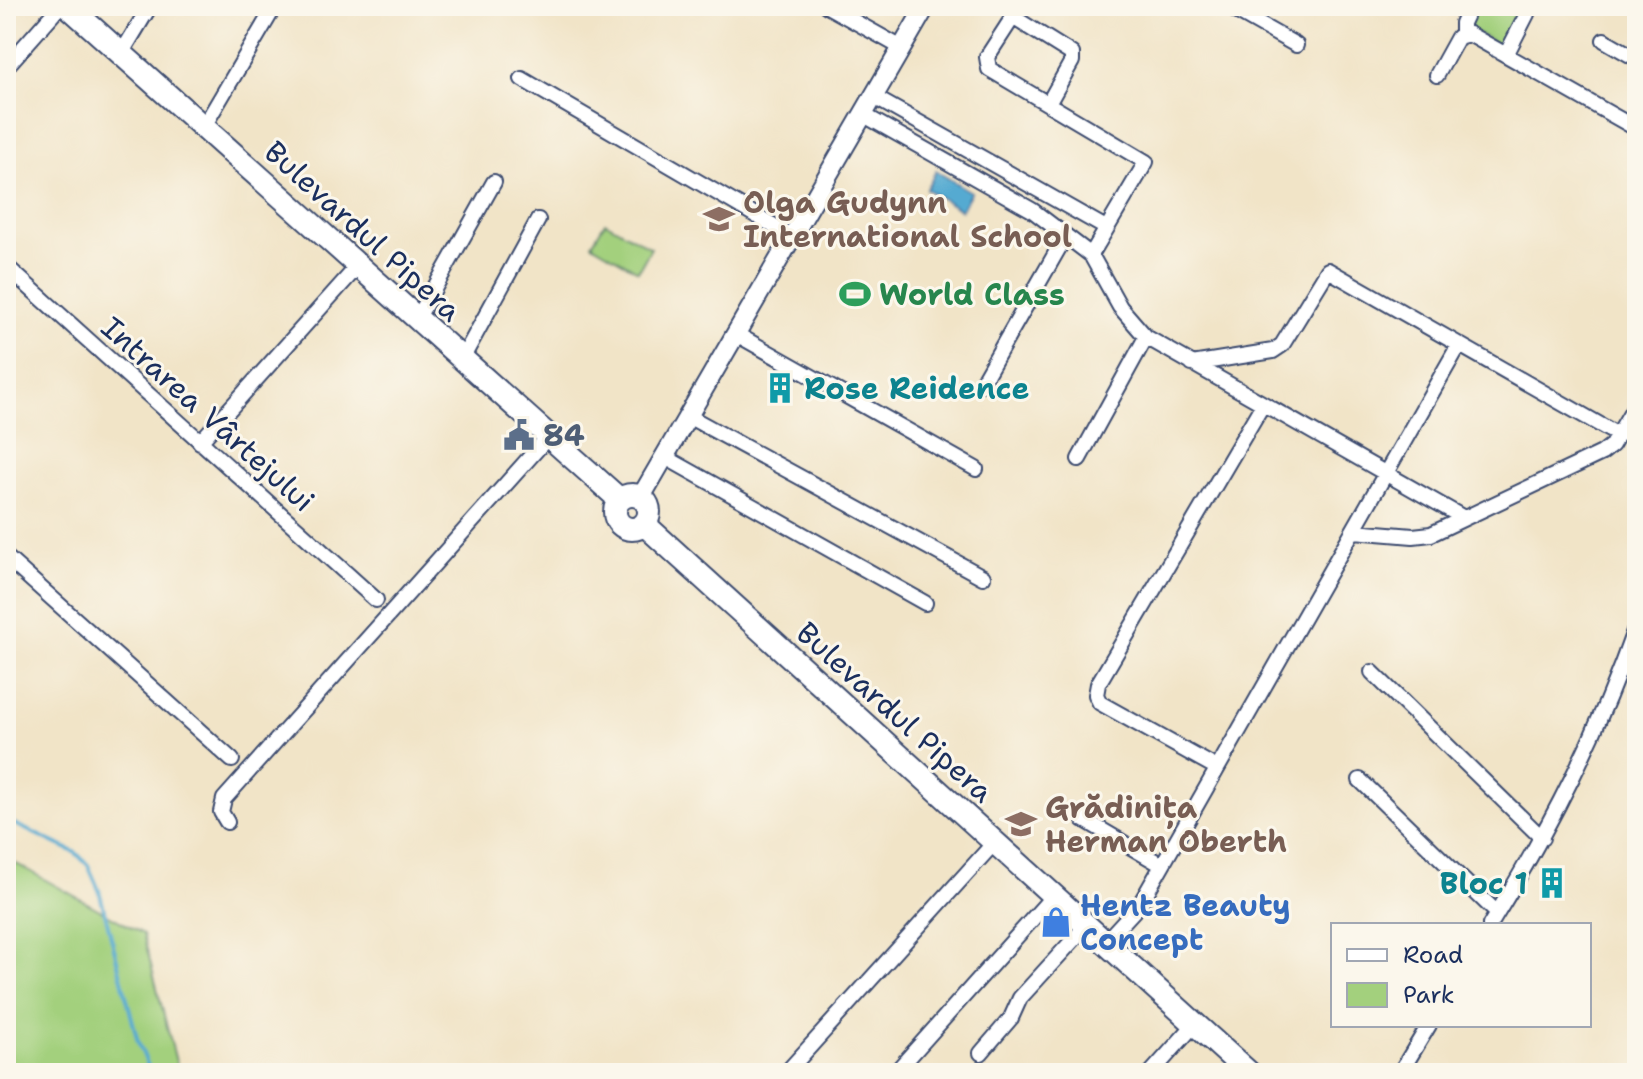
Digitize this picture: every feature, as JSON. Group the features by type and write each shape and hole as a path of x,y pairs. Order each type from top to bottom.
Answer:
{"main road":[{"name":"Bulevardul Pipera","path":"70,7 461,361 548,437 630,498"},
{"path":"630,498 649,509 644,524 634,529 619,524 614,510 630,498"},
{"name":"Bulevardul Pipera","path":"644,524 1249,1073"}],"street":[{"path":"121,54 150,6"},
{"path":"203,128 275,6"},
{"path":"828,6 902,48"},
{"path":"630,498 665,457 926,6"},
{"path":"1227,6 1296,45"},
{"path":"1437,75 1462,34 1462,23 1470,6"},
{"path":"1506,55 1527,14 1523,6"},
{"path":"6,67 70,7"},
{"path":"1048,104 1072,61 1072,54 1016,19 1011,20 987,57 989,69 1048,104 1146,162 1091,255"},
{"path":"1462,34 1506,55 1637,129"},
{"path":"1604,40 1637,59"},
{"path":"522,79 793,237"},
{"path":"874,97 1106,228"},
{"path":"864,115 1032,210 1091,255 1120,307 1146,337 1464,518"},
{"path":"416,321 494,182"},
{"path":"461,361 538,220"},
{"path":"981,384 1065,237"},
{"name":"Intrarea Vârtejului","path":"6,266 376,600"},
{"path":"200,442 357,267"},
{"path":"1192,364 1273,351 1282,345 1328,270 1618,435"},
{"path":"736,334 976,469"},
{"path":"1079,459 1146,337"},
{"path":"1105,942 1120,922 1131,896 1157,870 1459,345"},
{"path":"1354,531 1413,536 1431,534 1602,453 1618,435 1637,402"},
{"path":"1217,768 1100,703 1096,695 1098,684 1263,404"},
{"path":"688,416 983,577"},
{"path":"227,822 221,812 224,799 548,437"},
{"path":"665,457 925,603"},
{"path":"6,557 232,760"},
{"path":"1360,780 1494,919 1542,838 1603,716 1637,623"},
{"path":"1372,672 1542,838"},
{"path":"1083,819 1157,870"},
{"path":"786,1073 994,843"},
{"path":"895,1073 1053,896"},
{"path":"981,1053 1011,1018 1020,998 1086,926"},
{"path":"1151,1073 1195,1024"},
{"path":"1400,1073 1428,1027"}],"green space":[{"path":"1479,6 1511,6 1519,12 1505,43 1498,44 1471,30 1470,22"},
{"path":"605,222 651,248 638,271 592,244"},
{"path":"6,858 143,934 179,1073 6,1073"}],"water":[{"path":"936,171 971,192 961,210 926,189"}],"waterway":[{"path":"6,820 76,853 88,865 99,890 138,1042 151,1073"}],"place":[{"name":"Olga Gudynn International School","path":"719,219"},
{"name":"World Class","path":"855,294"},
{"name":"Rose Reidence","path":"780,388"},
{"name":"84","path":"519,435"},
{"name":"Grădinița Herman Oberth","path":"1021,824"},
{"name":"Bloc 1","path":"1552,883"},
{"name":"Hentz Beauty Concept","path":"1056,922"}]}
